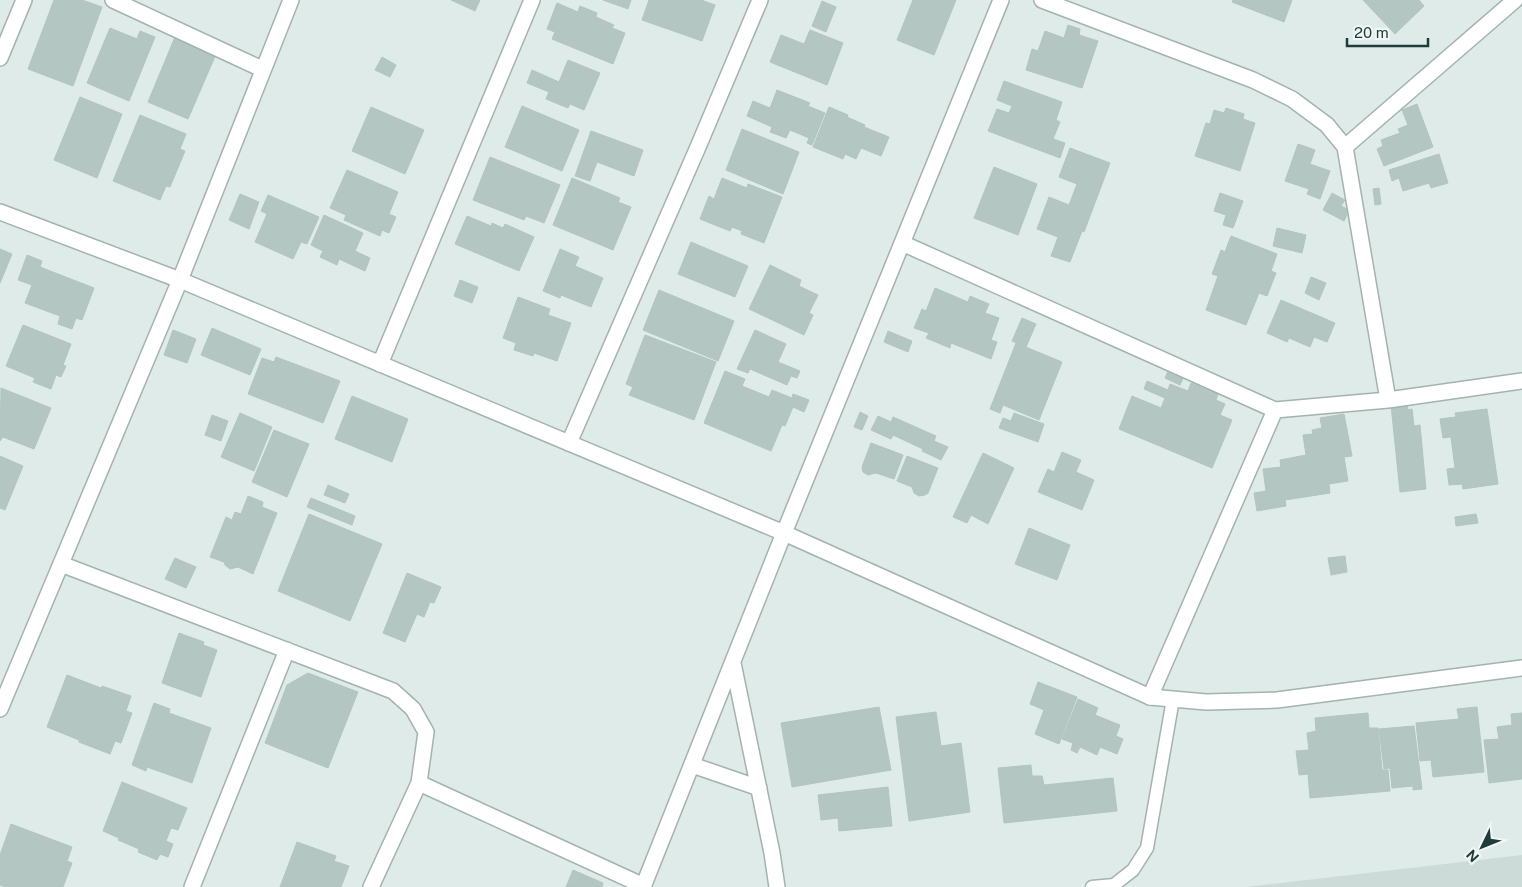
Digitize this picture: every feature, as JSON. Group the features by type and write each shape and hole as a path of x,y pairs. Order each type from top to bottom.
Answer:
{"street":[{"path":"0,58 24,0"},
{"path":"114,0 262,70"},
{"path":"0,709 180,280 290,0"},
{"path":"380,364 532,0"},
{"path":"569,442 760,0"},
{"path":"419,783 643,887 784,533 1001,0"},
{"path":"1042,0 1253,80 1292,99 1327,125 1346,147 1388,400"},
{"path":"1346,147 1515,0"},
{"path":"0,212 180,280 569,442 784,533 1150,697 1206,702 1277,700 1522,668"},
{"path":"902,243 1275,410 1388,400 1522,381"},
{"path":"1150,697 1275,410"},
{"path":"61,564 393,691 413,709 426,732 419,783 371,887"},
{"path":"192,887 287,650"},
{"path":"733,663 772,853 777,887"},
{"path":"692,765 759,788"}],"lane":[{"path":"1092,887 1114,885 1133,870 1147,848 1172,699"}],"shaded area":[{"path":"1522,855 1522,887 1246,887"}],"building":[{"path":"54,0 82,0 102,7 73,86 28,69"},
{"path":"451,0 480,0 475,11"},
{"path":"603,0 631,0 628,9"},
{"path":"649,0 701,0 715,5 702,41 642,20"},
{"path":"913,0 956,0 934,55 897,40"},
{"path":"1233,0 1292,0 1284,22 1232,2"},
{"path":"1363,0 1419,0 1424,6 1395,34"},
{"path":"822,1 836,7 826,32 812,26"},
{"path":"557,3 578,12 580,6 597,13 596,17 614,25 612,28 625,33 613,64 552,39 555,32 547,29"},
{"path":"1068,25 1080,29 1079,35 1098,41 1082,88 1026,70 1032,49 1038,51 1045,31 1064,38"},
{"path":"110,28 137,39 140,31 155,37 129,101 87,83"},
{"path":"810,30 843,43 827,85 770,62 781,35 804,44"},
{"path":"175,37 216,54 188,119 148,102"},
{"path":"382,57 396,65 390,77 375,70"},
{"path":"568,60 600,73 584,110 570,104 568,108 546,99 549,92 527,83 532,70 559,82"},
{"path":"1004,81 1062,102 1056,120 1060,122 1053,139 1065,143 1060,158 988,131 997,109 1009,113 1012,106 997,100"},
{"path":"777,90 810,103 808,106 825,113 812,145 807,143 809,138 790,130 786,138 770,132 772,127 747,116 753,101 770,108"},
{"path":"80,97 122,114 97,178 54,160"},
{"path":"1417,104 1433,147 1384,166 1377,149 1383,146 1381,140 1400,133 1398,129 1408,125 1402,110"},
{"path":"522,106 579,130 562,171 505,147"},
{"path":"371,107 424,130 405,174 352,151"},
{"path":"829,107 848,115 847,117 865,125 864,127 889,137 881,156 861,148 856,159 845,154 843,159 813,147"},
{"path":"1226,108 1244,114 1243,119 1255,123 1240,171 1195,156 1206,123 1210,124 1214,110 1224,113"},
{"path":"140,115 186,134 180,149 185,151 170,187 166,186 160,200 113,181"},
{"path":"742,129 799,152 783,194 726,170"},
{"path":"591,131 643,150 634,176 597,162 590,181 575,176"},
{"path":"1298,144 1315,150 1310,164 1330,171 1320,199 1307,194 1309,189 1285,181"},
{"path":"1070,148 1110,163 1084,232 1082,231 1070,262 1051,256 1058,237 1037,229 1049,197 1069,205 1077,184 1059,177"},
{"path":"1439,154 1448,183 1431,188 1429,183 1403,191 1399,178 1392,181 1389,170"},
{"path":"490,157 560,185 544,223 526,216 524,220 473,200"},
{"path":"994,167 1037,184 1018,235 974,218"},
{"path":"347,170 398,192 389,214 396,217 389,233 382,230 380,236 344,220 346,215 330,208"},
{"path":"572,178 620,198 618,202 631,207 613,250 553,225"},
{"path":"722,178 747,188 748,184 782,197 764,243 741,234 742,231 732,227 730,231 700,219 709,196 714,199"},
{"path":"1379,188 1381,204 1375,205 1373,189"},
{"path":"1220,193 1243,201 1233,228 1223,225 1226,215 1214,211"},
{"path":"1332,193 1345,200 1341,206 1349,210 1344,221 1323,210"},
{"path":"240,194 259,202 249,229 229,220"},
{"path":"268,195 319,217 307,244 301,242 293,259 255,242 267,214 261,211"},
{"path":"324,215 363,233 355,251 370,258 365,271 339,259 337,265 320,257 323,251 311,245"},
{"path":"467,216 491,226 492,223 503,228 505,224 534,237 519,271 455,244"},
{"path":"1277,228 1306,235 1302,253 1273,246"},
{"path":"1231,236 1277,254 1271,271 1276,273 1267,296 1259,293 1246,325 1206,310 1218,276 1212,274 1221,250 1225,252"},
{"path":"691,242 748,266 735,297 678,274"},
{"path":"0,249 12,254 0,283"},
{"path":"560,249 579,257 575,266 603,278 591,307 561,295 560,298 543,291"},
{"path":"27,255 42,261 40,267 94,288 82,320 76,318 72,329 58,324 60,316 25,303 32,285 18,280"},
{"path":"770,265 801,280 799,286 818,295 809,313 813,315 804,335 749,309"},
{"path":"1311,277 1326,283 1319,300 1305,293"},
{"path":"460,280 478,287 472,303 454,296"},
{"path":"935,288 968,302 970,296 989,304 985,313 999,318 991,340 997,342 991,359 951,343 950,348 926,338 929,333 914,328 922,309 926,311"},
{"path":"659,290 734,321 718,361 643,330"},
{"path":"518,297 550,309 548,315 571,323 557,361 534,353 533,356 514,350 516,343 503,338"},
{"path":"1281,300 1335,323 1327,342 1314,337 1310,347 1289,338 1287,342 1267,333"},
{"path":"1022,318 1036,324 1026,347 1012,341"},
{"path":"23,325 71,344 63,365 66,366 61,377 56,375 51,389 33,382 35,378 6,366"},
{"path":"212,328 261,349 250,375 201,355"},
{"path":"173,330 196,339 187,363 164,355"},
{"path":"755,330 786,344 778,362 800,371 797,378 791,376 787,385 750,369 748,373 737,369"},
{"path":"888,331 912,341 908,352 884,342"},
{"path":"645,335 716,362 694,420 629,395 633,387 626,384"},
{"path":"1016,343 1062,362 1039,420 1003,405 1000,413 990,409"},
{"path":"276,357 340,381 323,423 248,394 262,358 274,362"},
{"path":"1169,369 1184,376 1180,385 1165,378"},
{"path":"725,371 745,379 742,386 769,397 772,390 792,398 793,394 809,400 804,412 793,407 785,426 782,425 771,451 704,423"},
{"path":"1147,381 1168,390 1170,384 1188,391 1191,383 1218,394 1216,400 1225,404 1220,415 1232,420 1212,468 1119,429 1132,396 1161,408 1165,398 1144,389"},
{"path":"1,388 51,408 34,449 3,437 0,441"},
{"path":"352,396 408,419 392,462 335,439"},
{"path":"1407,403 1408,410 1412,409 1414,426 1420,425 1426,489 1400,492 1391,405"},
{"path":"1487,409 1498,484 1463,489 1462,484 1449,485 1447,469 1455,468 1451,437 1443,438 1440,419 1456,417 1455,413"},
{"path":"860,412 868,416 862,430 854,427"},
{"path":"240,413 272,427 254,471 221,457"},
{"path":"1014,413 1044,424 1038,442 999,428 1003,418 1011,421"},
{"path":"1344,414 1352,456 1344,457 1348,481 1329,484 1330,493 1285,500 1286,506 1257,511 1254,493 1266,491 1263,469 1281,467 1280,460 1306,455 1303,435 1313,434 1312,430 1322,428 1320,418"},
{"path":"212,415 228,421 221,441 205,435"},
{"path":"878,416 891,422 893,417 936,436 934,441 948,447 941,460 893,435 891,439 871,430"},
{"path":"274,430 309,444 287,497 252,482"},
{"path":"871,443 903,455 894,479 876,473 868,475 863,472 862,467"},
{"path":"1062,452 1081,460 1076,472 1094,480 1082,510 1038,492 1048,469 1054,472"},
{"path":"983,453 1014,468 988,524 971,515 967,523 953,517"},
{"path":"0,456 23,466 5,510 0,508"},
{"path":"907,456 938,468 928,493 925,495 919,496 914,493 912,487 897,481"},
{"path":"328,485 349,494 345,503 324,495"},
{"path":"248,496 263,502 262,507 277,513 253,574 238,567 230,569 224,562 210,557 226,517 232,520 235,512 241,514"},
{"path":"311,498 355,516 352,525 307,507"},
{"path":"309,514 382,544 350,621 278,591"},
{"path":"1476,514 1478,523 1456,526 1455,517"},
{"path":"1029,528 1070,545 1057,580 1015,564"},
{"path":"1345,556 1347,572 1331,575 1328,558"},
{"path":"175,558 196,567 186,588 165,579"},
{"path":"407,573 441,587 434,603 430,602 424,617 417,614 405,642 383,633"},
{"path":"179,633 204,642 203,645 217,650 201,697 162,683"},
{"path":"308,673 358,692 328,768 265,743 287,685"},
{"path":"67,675 101,688 102,686 131,696 126,711 132,713 121,743 115,741 110,754 47,727"},
{"path":"1038,682 1077,697 1059,744 1035,734 1044,710 1030,704"},
{"path":"1078,699 1098,708 1095,715 1120,725 1116,736 1123,739 1117,754 1100,747 1097,755 1080,747 1077,753 1071,750 1073,743 1062,739"},
{"path":"154,703 170,709 169,713 211,728 192,783 147,767 146,771 132,765"},
{"path":"879,707 891,770 792,787 781,723"},
{"path":"1477,707 1484,772 1433,777 1431,760 1420,761 1416,723 1459,719 1457,709"},
{"path":"936,712 941,746 961,743 970,812 909,821 896,717"},
{"path":"1368,713 1369,728 1378,728 1382,770 1388,770 1390,791 1310,798 1308,774 1299,775 1296,751 1309,750 1307,733 1316,731 1315,718"},
{"path":"1522,713 1522,779 1489,783 1484,740 1499,739 1497,727 1512,725 1511,714"},
{"path":"1414,726 1422,789 1413,790 1413,786 1392,788 1390,768 1384,769 1379,729"},
{"path":"1031,765 1032,776 1042,776 1044,785 1113,778 1117,811 1004,823 998,768"},
{"path":"122,782 187,808 178,830 171,828 166,841 173,844 168,857 160,854 157,860 138,852 139,849 103,831"},
{"path":"888,787 892,826 839,831 838,818 821,820 818,795"},
{"path":"11,824 72,847 67,861 72,863 63,887 5,887 0,885 0,855"},
{"path":"297,842 336,856 334,861 349,866 341,887 280,887"},
{"path":"573,870 603,883 602,887 566,887"}]}
